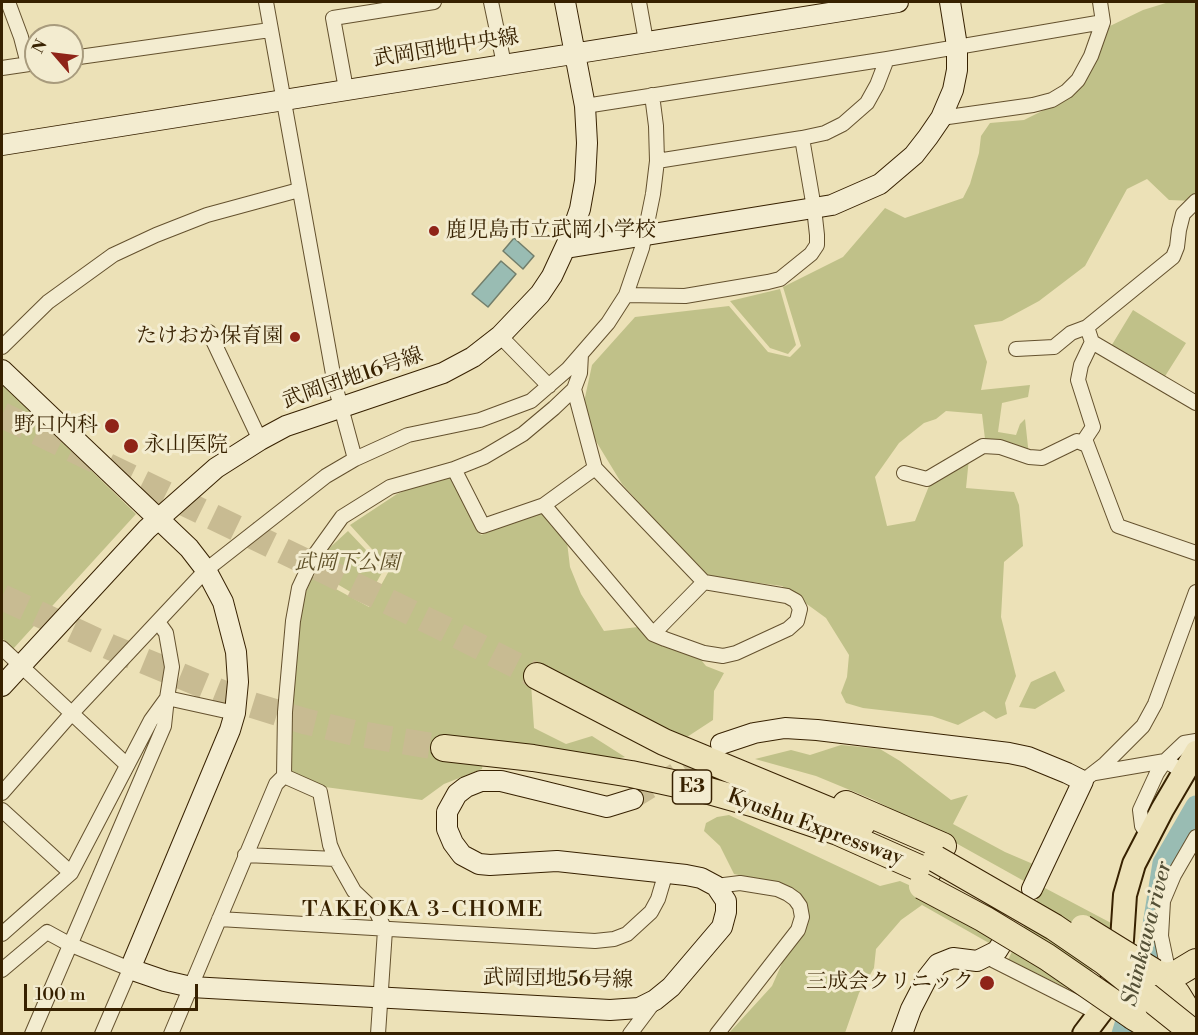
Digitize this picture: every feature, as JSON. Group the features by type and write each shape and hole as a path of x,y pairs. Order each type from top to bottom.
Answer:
{"highway":[{"name":"Kyushu Expressway","path":"537,676 664,742 813,803 1054,927 1105,962 1193,1034"},
{"name":"Kyushu Expressway","path":"444,748 533,758 631,774 720,794 838,832 932,866 1047,939 1105,980 1174,1034"},
{"path":"932,866 1102,939 1160,969 1165,976 1176,974 1197,962"},
{"path":"932,866 984,919 1047,957 1138,1025 1162,1034"},
{"path":"1160,969 1185,1007 1193,1034"},
{"path":"1193,1034 1197,1006"}],"main road":[{"path":"1084,1034 1106,1005 1122,940 1125,895 1134,864 1197,752"}],"street":[{"path":"8,2 24,44"},
{"path":"266,2 340,407 355,459"},
{"path":"346,89 333,18 434,2"},
{"path":"491,2 504,64"},
{"name":"武岡団地16号線","path":"2,686 158,518 216,468 286,426 443,373 472,357 501,336 540,294 566,248 580,209 585,180 587,143 585,106 566,2"},
{"path":"639,2 646,41"},
{"name":"武岡団地中央線","path":"2,145 283,98 898,2"},
{"path":"566,248 832,205 880,184 914,155 941,118 953,90 957,70 957,46 950,2"},
{"path":"941,118 1033,105 1052,100 1067,91 1078,80 1091,56 1103,22 1100,2"},
{"path":"585,106 1103,22"},
{"path":"84,56 270,30"},
{"path":"657,161 825,133 843,124 867,103 877,85 887,58"},
{"path":"2,68 24,65"},
{"path":"2,793 72,713 206,570 326,476 355,459 408,435 500,414 531,401 568,369 608,323 626,295 646,234 657,161 652,95"},
{"path":"626,295 685,296 780,279 811,254 817,245 814,208 802,138"},
{"path":"2,347 48,302 112,255 207,215 299,190"},
{"path":"1016,349 1054,347 1071,333 1087,327 1173,257 1183,214 1197,201"},
{"path":"1087,327 1092,342 1197,403"},
{"path":"209,332 260,440"},
{"path":"501,336 549,386"},
{"path":"1092,342 1081,365 1078,380 1093,427 1085,438 1118,526 1197,553"},
{"path":"171,1034 276,784 284,776 285,712 293,621 299,588 314,556 342,517 390,487 454,469 484,457 523,434 574,389 580,373 581,354"},
{"path":"2,370 189,548 206,570 223,602 236,652 238,682 235,712 222,751 102,1034"},
{"path":"544,505 653,634 704,653 723,656 736,654 788,629 797,621 800,609 796,601 787,596 705,582 595,468 574,389"},
{"path":"904,473 927,479 983,446 1000,447 1029,457 1042,458 1077,441 1087,445"},
{"path":"454,469 483,526 544,505 595,468"},
{"path":"653,634 705,582"},
{"path":"1032,889 1088,778 1143,726 1155,704 1197,592"},
{"path":"32,1034 164,726 172,667 166,633 158,622"},
{"path":"2,648 128,765"},
{"path":"167,698 235,712"},
{"path":"2,934 71,873 151,720 167,698"},
{"path":"721,744 754,733 785,728 817,730 1028,757 1088,778 1165,761 1185,772"},
{"path":"1149,836 1142,826 1140,810 1157,773 1165,761 1184,743 1197,741"},
{"path":"284,776 320,792 330,845 336,859 354,891 376,913 385,930 378,1034"},
{"path":"633,799 607,807 501,781 481,781 466,787 457,795 447,812 447,829 462,855 479,864 556,861 666,872 701,878 716,886 740,883 777,889 795,899 800,906 802,917 798,930 717,1034"},
{"path":"2,810 71,873"},
{"path":"1160,969 1163,901 1174,875 1197,837"},
{"path":"245,855 336,859"},
{"path":"219,919 595,941 614,939 627,934 651,912 658,899 666,872"},
{"name":"武岡団地56号線","path":"130,969 190,987 610,1010 639,1008 656,1000 671,987 722,927 726,901 716,886"},
{"path":"2,970 47,932 69,944 130,969"},
{"path":"902,1034 911,1009 927,978 938,964 953,958 977,961 997,951 1002,943"},
{"path":"987,957 1100,1014"},
{"path":"630,1034 656,1000"}],"green space":[{"path":"1169,2 1196,2 1196,190 1193,201 1169,200 1147,179 1127,189 1085,266 1039,301 1002,321 974,325 987,362 981,390 1030,385 1028,397 1002,403 998,432 1016,435 1020,424 1025,419 1029,456 996,439 985,439 982,414 946,411 936,419 924,423 899,443 875,477 887,526 915,521 931,481 969,458 966,488 1014,492 1019,505 1023,546 1004,562 1001,617 1016,676 1005,703 1007,714 996,719 984,711 958,725 932,716 863,708 846,703 841,693 847,677 849,655 826,618 782,586 706,576 622,484 594,438 584,402 592,365 635,317 729,306 768,352 790,357 801,346 783,287 843,257 885,208 905,218 963,198 970,184 979,153 981,136 990,123 1024,120 1058,103 1081,86 1092,68 1110,26 1143,10"},
{"path":"780,289 796,345 788,354 770,348 730,301"},
{"path":"1133,310 1186,343 1162,381 1110,348"},
{"path":"2,384 136,514 13,649 2,638"},
{"path":"449,473 481,535 540,512 544,513 567,542 570,567 581,594 604,631 638,627 654,642 698,656 706,666 724,673 714,691 713,720 687,737 656,724 531,683 534,728 566,744 592,736 625,757 483,762 482,769 444,784 422,800 325,787 292,772 289,766 300,608 312,576 369,607 390,569 350,525 397,494"},
{"name":"武岡下公園","path":"348,531 384,569 366,601 315,571 325,552"},
{"path":"1055,671 1065,691 1035,709 1019,707 1031,682"},
{"path":"841,745 880,749 900,761 951,800 968,795 953,824 1033,864 1024,881 874,800 816,776 755,759 791,750 810,755"},
{"path":"729,815 880,886 900,881 931,895 999,933 995,943 989,943 922,905 901,920 876,949 874,968 859,993 845,1033 729,1033 772,986 787,952 804,901 795,890 782,884 734,874 720,846 704,831 706,823 717,817"},
{"path":"1043,887 1113,924 1082,995 1008,960"}],"water":[{"path":"514,238 534,256 523,269 503,251"},
{"path":"501,261 516,274 488,307 472,294"}],"waterway":[{"name":"Shinkawa river","path":"1122,1034 1150,944 1163,863 1196,806"}],"tunnel":[{"path":"2,415 441,627 537,676"},
{"path":"2,597 110,647 249,704 354,733 444,748"},
{"path":"633,799 709,752"}],"place":[{"name":"鹿児島市立武岡小学校","path":"434,231"},
{"name":"たけおか保育園","path":"295,337"},
{"name":"野口内科","path":"112,426"},
{"name":"永山医院","path":"131,446"},
{"name":"三成会クリニック","path":"987,983"}],"district":[{"name":"TAKEOKA 3-CHOME","path":"423,911"}]}
